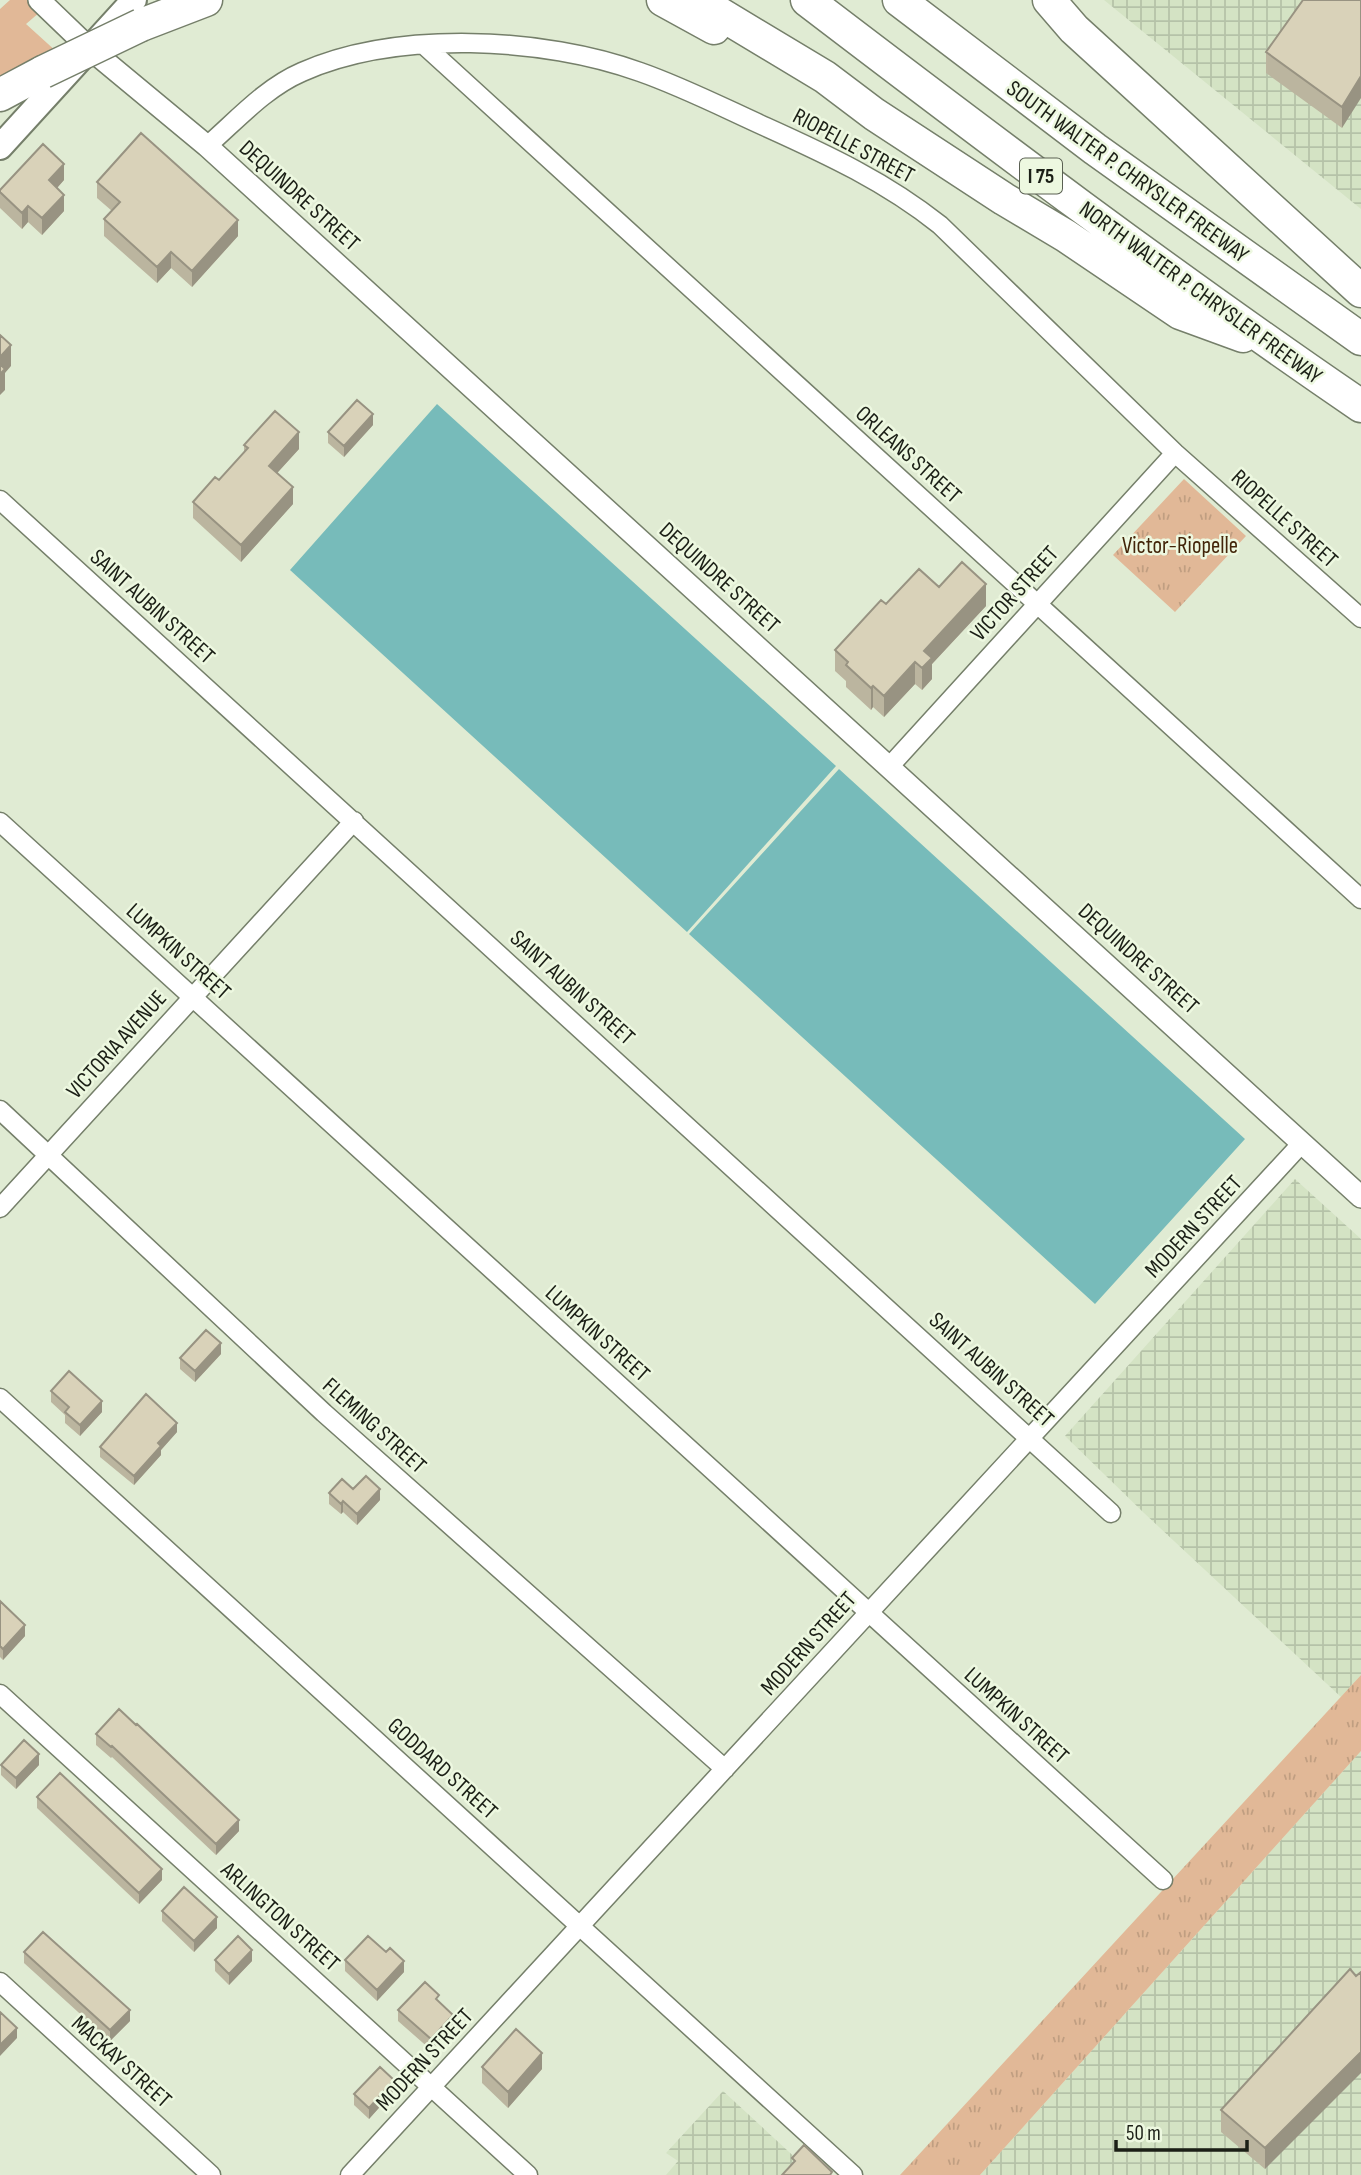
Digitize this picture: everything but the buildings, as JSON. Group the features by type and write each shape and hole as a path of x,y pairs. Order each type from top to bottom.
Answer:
{"highway":[{"path":"0,95 48,81 153,11 206,0"},
{"path":"663,0 821,88 874,114"},
{"path":"697,0 825,78 874,114 1066,236 1180,313 1277,349"},
{"name":"NORTH WALTER P. CHRYSLER FREEWAY","path":"807,0 964,120 1277,349 1361,406"},
{"name":"SOUTH WALTER P. CHRYSLER FREEWAY","path":"898,0 1096,149 1361,339"},
{"path":"1049,0 1074,29 1361,291"}],"main road":[{"path":"0,147 48,81 88,46 153,11"}],"street":[{"name":"DEQUINDRE STREET","path":"39,0 88,46 207,146 1361,1197"},
{"name":"RIOPELLE STREET","path":"207,146 264,95 302,72 358,55 424,45 488,43 550,49 610,62 669,83 872,177 940,225 1175,453 1361,618"},
{"name":"ORLEANS STREET","path":"424,45 1361,899"},
{"name":"VICTOR STREET","path":"890,766 1175,453"},
{"name":"SAINT AUBIN STREET","path":"0,500 1111,1513"},
{"name":"VICTORIA AVENUE","path":"0,1208 354,821"},
{"name":"LUMPKIN STREET","path":"0,822 1163,1880"},
{"name":"FLEMING STREET","path":"0,1110 324,1413 725,1769"},
{"name":"MODERN STREET","path":"350,2175 1302,1143"},
{"name":"GODDARD STREET","path":"0,1398 853,2175"},
{"name":"ARLINGTON STREET","path":"0,1694 528,2175"},
{"name":"MACKAY STREET","path":"0,1982 211,2175"}],"shaded area":[{"path":"1104,0 1361,0 1361,209"},
{"path":"1295,1179 1361,1239 1361,1675 1341,1697 1065,1436"},
{"path":"1361,1751 1361,2175 980,2175 1342,1772"},
{"path":"723,2091 814,2175 666,2175 678,2161 666,2153"}],"green space":[{"path":"10,0 54,0 26,24 58,53 0,83 0,9"},
{"name":"Victor-Riopelle","path":"1184,479 1246,536 1175,612 1113,555"},
{"path":"1361,1675 1361,1751 980,2175 900,2175"}],"water":[{"path":"437,404 836,766 687,932 290,570"},
{"path":"839,769 1245,1139 1095,1304 689,934"}]}
